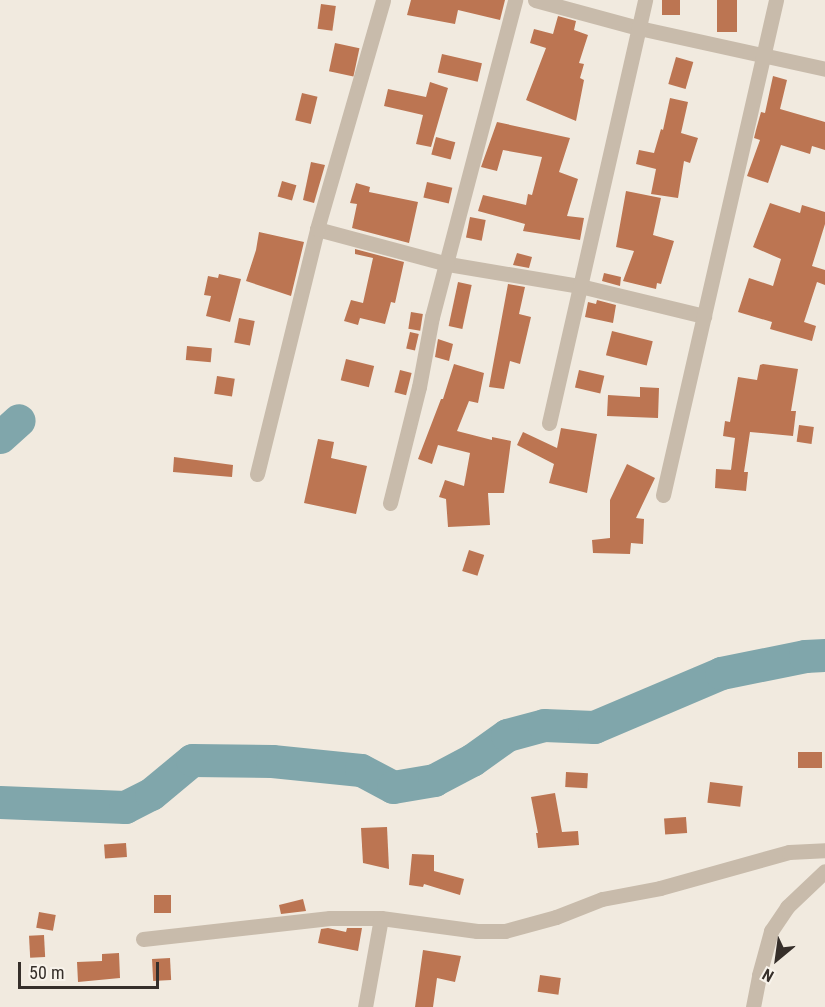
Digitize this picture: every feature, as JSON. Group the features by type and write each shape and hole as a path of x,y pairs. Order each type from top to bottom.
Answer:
{"street":[{"path":"257,474 317,229 383,0"},
{"path":"390,503 419,387 432,317 448,264 514,0"},
{"path":"535,0 639,28 763,53 825,69"},
{"path":"549,423 645,0"},
{"path":"663,495 777,0"},
{"path":"317,229 448,264 580,286 704,316"},
{"path":"143,939 330,918 381,918 477,931 505,931 556,917 602,898 660,888 789,852 825,850"},
{"path":"753,1007 771,931 787,906 825,871"},
{"path":"365,1007 381,918"}],"building":[{"path":"411,0 505,0 500,20 458,10 455,24 407,15"},
{"path":"662,0 680,0 680,15 662,15"},
{"path":"717,0 737,0 737,32 717,32"},
{"path":"321,4 336,6 332,31 318,29"},
{"path":"558,16 576,21 574,30 588,35 579,63 584,64 580,78 584,80 576,121 526,100 546,48 530,43 534,29 553,34"},
{"path":"335,43 359,48 353,77 329,71"},
{"path":"442,54 482,63 478,82 438,73"},
{"path":"676,57 693,62 686,89 668,84"},
{"path":"773,76 787,80 780,109 825,122 825,150 812,146 810,154 781,145 768,183 747,176 760,140 754,138 761,112 765,113"},
{"path":"430,82 448,88 431,147 416,144 423,115 384,106 388,89 426,97"},
{"path":"302,93 318,97 311,124 295,120"},
{"path":"670,98 688,102 681,133 698,138 690,163 684,161 678,198 651,194 656,169 636,164 639,150 654,153 661,129 663,130"},
{"path":"497,122 570,138 559,172 578,179 567,216 584,218 580,240 523,231 525,224 478,211 483,195 526,205 528,194 532,195 542,157 503,150 497,171 481,167"},
{"path":"436,137 455,142 451,160 431,154"},
{"path":"311,162 325,165 314,203 303,200"},
{"path":"282,181 296,185 292,201 278,196"},
{"path":"427,182 452,188 449,203 423,198"},
{"path":"356,183 370,187 369,192 418,202 409,243 352,228 357,204 350,203"},
{"path":"626,191 661,198 653,235 674,241 661,284 657,283 656,289 623,281 634,251 616,247"},
{"path":"770,203 800,213 802,205 825,212 825,224 812,266 825,270 825,285 817,282 804,322 816,326 812,341 770,329 772,322 738,312 749,278 773,286 781,259 753,247"},
{"path":"470,217 486,220 482,241 466,238"},
{"path":"259,232 304,242 291,296 246,281"},
{"path":"355,249 404,262 395,303 391,302 385,324 360,318 358,325 344,321 351,300 363,303 373,258 355,254"},
{"path":"517,253 532,257 529,268 513,265"},
{"path":"604,273 621,277 620,286 602,281"},
{"path":"219,274 241,279 230,322 206,316 211,296 204,295 208,276 218,278"},
{"path":"458,282 472,285 462,329 449,326"},
{"path":"508,284 525,287 519,314 531,317 520,364 510,361 504,389 489,387"},
{"path":"597,300 616,305 613,323 585,317 588,302 596,304"},
{"path":"411,312 423,314 420,331 408,329"},
{"path":"239,318 255,321 250,346 234,343"},
{"path":"612,331 653,341 647,365 606,355"},
{"path":"410,332 419,334 415,351 406,349"},
{"path":"438,339 453,344 449,361 435,357"},
{"path":"187,346 212,348 211,362 186,360"},
{"path":"346,359 374,366 369,387 341,380"},
{"path":"454,364 484,373 478,403 469,401 457,431 492,440 492,437 511,441 504,493 488,493 490,525 448,527 446,499 439,497 445,480 464,486 470,453 438,445 432,464 418,459 441,399 443,399"},
{"path":"763,364 798,369 791,411 796,411 793,436 750,432 744,472 748,472 746,491 715,488 716,469 731,470 735,438 723,436 725,421 730,422 738,377 757,380 760,365"},
{"path":"400,370 412,373 406,395 394,392"},
{"path":"579,370 604,376 600,393 575,388"},
{"path":"217,376 235,379 232,397 214,394"},
{"path":"640,387 659,388 658,418 607,416 608,395 640,397"},
{"path":"799,425 814,427 811,444 797,442"},
{"path":"561,428 597,434 587,493 549,483 554,464 517,445 523,432 557,448"},
{"path":"318,439 334,442 331,458 367,466 356,514 304,503"},
{"path":"174,457 233,465 232,477 173,472"},
{"path":"627,464 655,478 636,518 644,519 643,544 631,543 630,554 593,553 592,540 610,538 610,500"},
{"path":"469,550 484,555 477,576 462,571"},
{"path":"798,752 822,752 822,768 798,768"},
{"path":"566,772 588,773 587,788 565,787"},
{"path":"710,782 743,786 740,807 707,803"},
{"path":"555,793 562,832 578,831 579,845 538,848 536,833 538,833 531,797"},
{"path":"686,817 687,833 665,834 664,819"},
{"path":"387,827 389,869 363,863 361,828"},
{"path":"126,843 127,857 105,859 104,845"},
{"path":"412,854 434,855 434,871 464,879 460,895 424,884 423,887 409,885"},
{"path":"154,895 171,895 171,913 154,913"},
{"path":"303,899 306,911 281,914 279,905"},
{"path":"39,912 56,915 53,931 36,928"},
{"path":"328,928 346,932 347,928 362,928 358,951 318,943 321,929"},
{"path":"44,935 45,957 30,958 29,936"},
{"path":"423,950 461,956 455,982 437,978 433,1007 415,1007"},
{"path":"119,953 120,978 78,982 77,962 102,961 102,954"},
{"path":"170,958 171,980 153,981 152,959"},
{"path":"540,975 561,978 558,995 538,992"}],"waterway":[{"path":"0,437 19,420"},
{"path":"0,802 125,807 151,794 192,760 272,761 361,770 393,787 434,780 472,760 507,735 544,725 594,727 721,673 805,656 825,655"}]}
